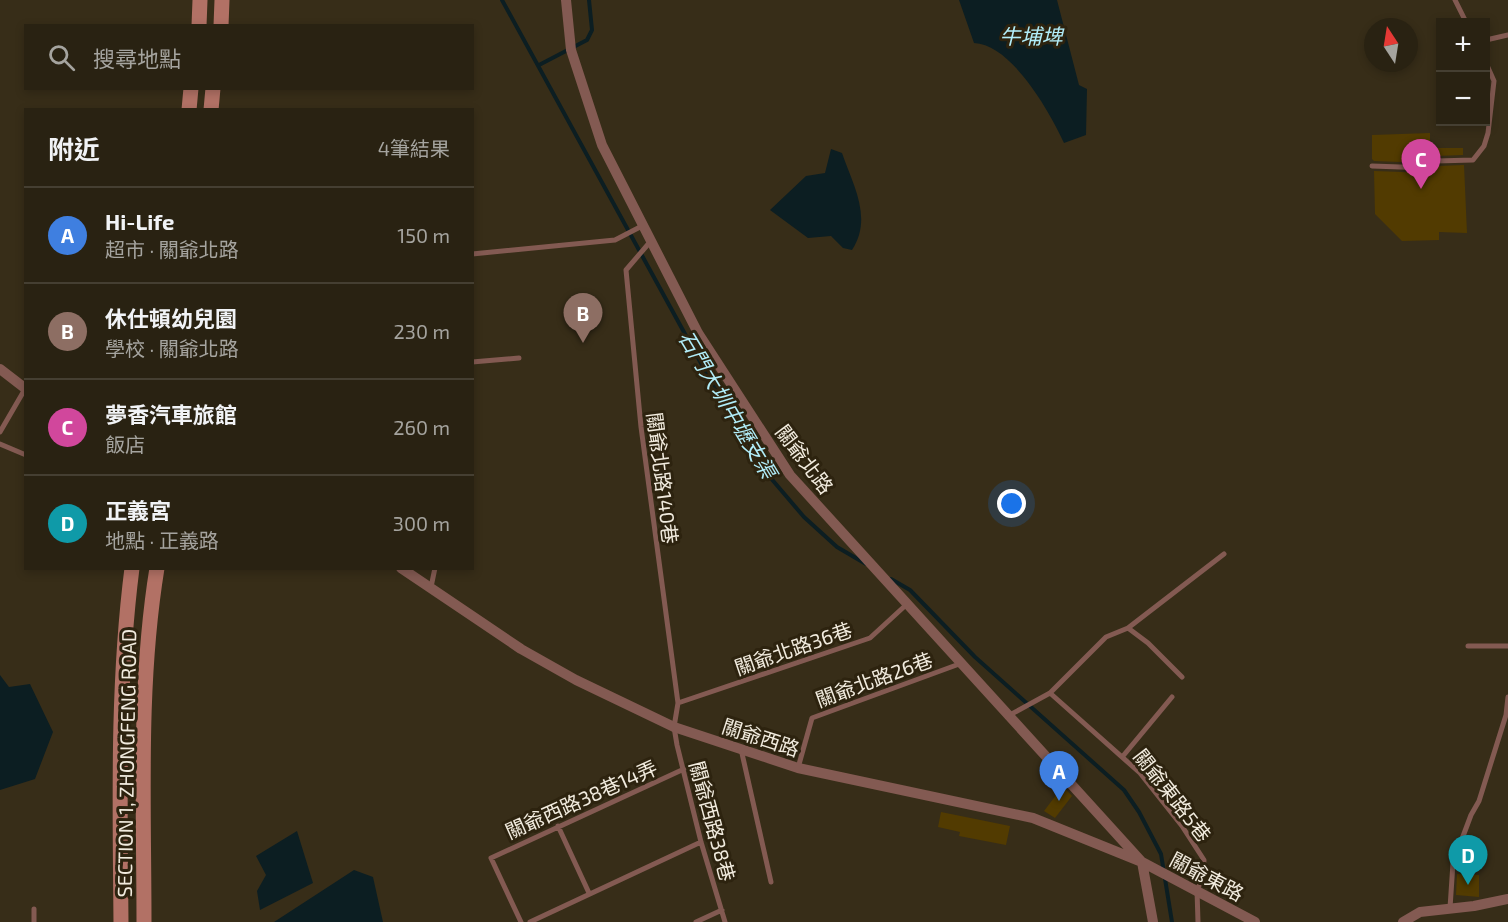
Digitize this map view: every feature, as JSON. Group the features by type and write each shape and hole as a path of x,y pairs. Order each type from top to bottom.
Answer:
{"main road":[{"path":"199,24 200,0"},
{"path":"221,24 222,0"},
{"path":"189,108 191,90"},
{"path":"211,108 213,90"},
{"name":"SECTION 1, ZHONGFENG ROAD","path":"121,922 120,727 126,614 132,570"},
{"name":"SECTION 1, ZHONGFENG ROAD","path":"144,922 144,728 150,616 157,570"}],"street":[{"name":"關爺北路","path":"566,0 571,50 602,145 698,333 790,475 1142,862"},
{"path":"0,369 24,388"},
{"name":"關爺西路","path":"404,570 521,650 576,680 674,727 798,768 1033,818 1142,862"},
{"path":"1142,862 1153,922"},
{"name":"關爺東路","path":"1142,862 1255,922"},
{"path":"1403,922 1420,912 1450,910 1508,898"}],"lane":[{"path":"1455,0 1464,18"},
{"path":"1490,39 1508,35"},
{"path":"1372,166 1429,168 1436,161 1473,159 1484,146 1488,133 1494,81 1490,72"},
{"path":"474,254 615,240 642,226"},
{"name":"關爺北路140巷","path":"650,242 626,270 641,427 678,703 674,727"},
{"path":"474,362 519,358"},
{"path":"0,432 24,391"},
{"path":"0,444 24,454"},
{"path":"1008,716 1050,693 1106,637 1128,628 1224,554"},
{"path":"431,587 435,570"},
{"name":"關爺北路36巷","path":"678,703 870,638 907,604"},
{"path":"1128,628 1148,643 1182,677"},
{"path":"1468,646 1508,646"},
{"name":"關爺北路26巷","path":"798,768 812,718 962,663"},
{"name":"關爺東路5巷","path":"1050,693 1123,756 1182,826 1204,860 1203,877 1197,890 1198,922"},
{"path":"1123,756 1172,697"},
{"path":"1450,910 1453,863 1471,815 1479,801 1506,715 1508,697"},
{"name":"關爺西路38巷","path":"674,727 701,842 725,922"},
{"path":"741,749 771,882"},
{"name":"關爺西路38巷14弄","path":"521,922 491,858 684,769"},
{"path":"558,826 589,893"},
{"path":"530,922 701,842"},
{"path":"34,909 34,922"},
{"path":"696,922 722,910"}],"water":[{"name":"牛埔埤","path":"959,0 1057,0 1079,85 1087,89 1086,135 1064,143 1039,98 1015,67 988,46 974,43"},
{"path":"831,149 842,153 859,202 861,226 852,250 843,248 831,236 808,238 770,210 806,176 825,173"},
{"path":"0,675 9,687 30,684 53,732 35,779 0,790"},
{"path":"297,831 313,883 260,910 257,891 266,875 256,856"},
{"path":"354,870 373,877 383,922 274,922"}],"building":[{"path":"1430,133 1430,148 1463,148 1463,155 1436,156 1427,163 1374,161 1372,159 1372,135"},
{"path":"1464,165 1467,233 1439,232 1439,240 1402,241 1375,214 1374,171 1429,173 1438,166"},
{"path":"1063,786 1072,796 1055,818 1044,811"},
{"path":"941,812 1010,826 1006,845 959,836 960,832 938,827"},
{"path":"1457,874 1479,875 1479,897 1456,895"}],"waterway":[{"name":"石門大圳中壢支渠","path":"502,0 702,365 769,476 804,517 837,547 866,564"},
{"name":"石門大圳中壢支渠","path":"539,65 587,40 592,30 589,0"},
{"name":"石門大圳中壢支渠","path":"891,579 910,590 975,657 1124,790 1139,812 1161,854 1172,922"}],"place":[{"name":"夢香汽車旅館","path":"1421,189"},
{"name":"休仕頓幼兒園","path":"583,343"},
{"name":"Hi-Life","path":"1059,801"},
{"name":"正義宮","path":"1468,885"}]}
